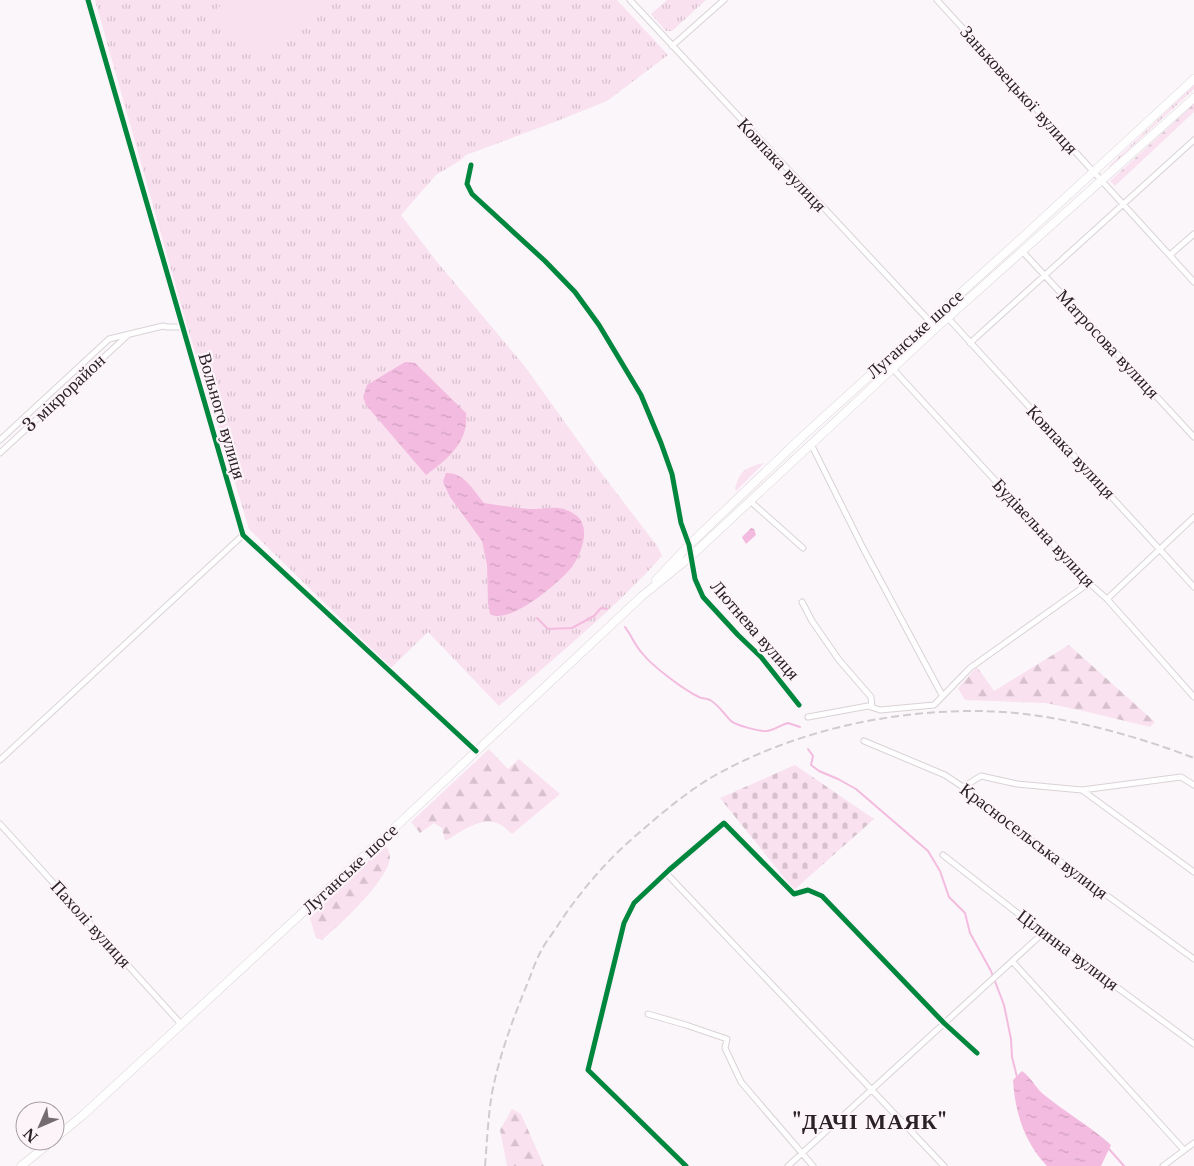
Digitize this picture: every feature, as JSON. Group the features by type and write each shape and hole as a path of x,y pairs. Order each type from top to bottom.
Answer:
{"main road":[{"name":"Луганське шосе","path":"642,596 689,545 805,434 1194,79"},
{"name":"Луганське шосе","path":"65,1130 390,832 642,596 690,557 936,328 1194,98"},
{"path":"21,1166 40,1151"}],"street":[{"name":"Вольного вулиця","path":"88,0 242,535"},
{"name":"Ковпака вулиця","path":"630,0 936,328"},
{"path":"672,46 724,0"},
{"name":"Заньковецької вулиця","path":"937,0 1194,282"},
{"path":"970,343 1194,140"},
{"name":"Лютнева вулиця","path":"471,165 467,184 472,194 545,261 575,292 599,325 641,395 661,443 672,474 681,523 689,545 696,580 703,597 738,636 761,657 799,705"},
{"path":"1170,256 1194,234"},
{"name":"Матросова вулиця","path":"1023,252 1194,437"},
{"name":"Ковпака вулиця","path":"948,318 1194,587"},
{"name":"3 мікрорайон","path":"0,440 109,339 163,326 182,326"},
{"name":"3 мікрорайон","path":"0,453 129,334"},
{"name":"Будівельна вулиця","path":"893,369 1194,697"},
{"path":"811,444 863,548 942,695"},
{"path":"750,501 803,548"},
{"path":"1107,600 1159,548 1194,517"},
{"path":"0,760 242,535 476,751"},
{"path":"808,718 868,706 880,710 934,704 970,668 1089,583"},
{"path":"802,602 812,621 839,660 871,696 872,707"},
{"name":"Красносельська вулиця","path":"864,741 944,775 963,787 1016,829 1194,959"},
{"path":"963,787 981,776 1017,784 1082,790 1181,777 1194,785"},
{"path":"1082,790 1194,872"},
{"name":"Пахолі вулиця","path":"0,824 181,1024"},
{"path":"686,1166 588,1070 624,923 634,903 724,824 794,894 808,890 822,896 944,1023 977,1053"},
{"name":"Цілинна вулиця","path":"942,855 1043,933 1194,1044"},
{"path":"666,873 944,1166"},
{"path":"788,1166 1043,933"},
{"path":"1012,961 1184,1150"},
{"path":"648,1014 727,1039 725,1048 741,1082 813,1166"},
{"path":"1163,1166 1194,1143"}],"green space":[{"path":"95,0 617,0 668,55 607,101 466,155 436,175 401,215 437,262 523,364 602,474 658,547 662,556 624,596 499,706 428,632 391,668 249,529 187,326"},
{"path":"226,0 323,0 262,63 212,14"},
{"path":"667,0 706,0 672,31 666,31 651,14"},
{"path":"1194,85 1194,89 1109,166"},
{"path":"1194,104 1194,112 1115,186 1110,181"},
{"path":"763,463 736,491 735,489 741,474 752,466"},
{"path":"1069,645 1155,722 1150,727 1046,703 965,700 958,688 977,667 994,691"},
{"path":"489,749 508,769 519,759 560,794 512,834 499,824 492,822 478,823 445,841 442,828 434,823 420,833 411,822"},
{"path":"795,765 874,819 794,890 720,798"},
{"path":"384,845 387,847 390,858 381,878 362,902 340,924 322,940 316,938 310,918"},
{"path":"512,1109 521,1114 544,1166 507,1166 500,1130"}],"water":[{"path":"405,362 415,363 466,413 464,433 455,449 442,463 426,475 366,405 363,397 367,385"},
{"path":"446,473 463,479 484,503 530,509 560,508 574,514 581,520 584,528 584,540 572,567 534,601 509,614 498,616 490,614 487,565 482,541 450,497 443,482"},
{"path":"751,528 754,529 756,535 746,544 742,537"},
{"path":"1022,1071 1043,1094 1111,1145 1101,1166 1047,1166 1039,1157 1022,1126 1016,1104 1013,1080"}],"waterway":[{"path":"537,618 548,629 572,628 594,616 601,608 607,609"},
{"path":"625,627 640,650 653,664 685,689 700,698 709,699 733,723 764,731 772,730 788,723 800,727"},
{"path":"808,749 813,756 811,765 819,771 856,789 928,851 940,871 949,897 965,913 970,933 991,971 1004,1005 1017,1077"},
{"path":"1109,1149 1124,1166"}],"railway":[{"path":"485,1166 492,1093 498,1066 506,1039 543,947 578,897 618,852 676,802 714,776 745,760 809,735 877,719 946,712 1007,712 1062,720 1116,732 1194,758"}],"cycle path":[{"path":"88,0 243,535 476,751"},
{"path":"471,165 467,184 472,194 545,261 575,292 599,325 641,395 661,443 672,474 681,523 689,545 695,579 703,597 761,657 799,705"},
{"path":"686,1166 588,1070 624,923 634,903 724,823 794,894 808,890 822,896 944,1023 977,1053"}],"district":[{"name":"\"ДАЧІ МАЯК\"","path":"870,1121"}]}
